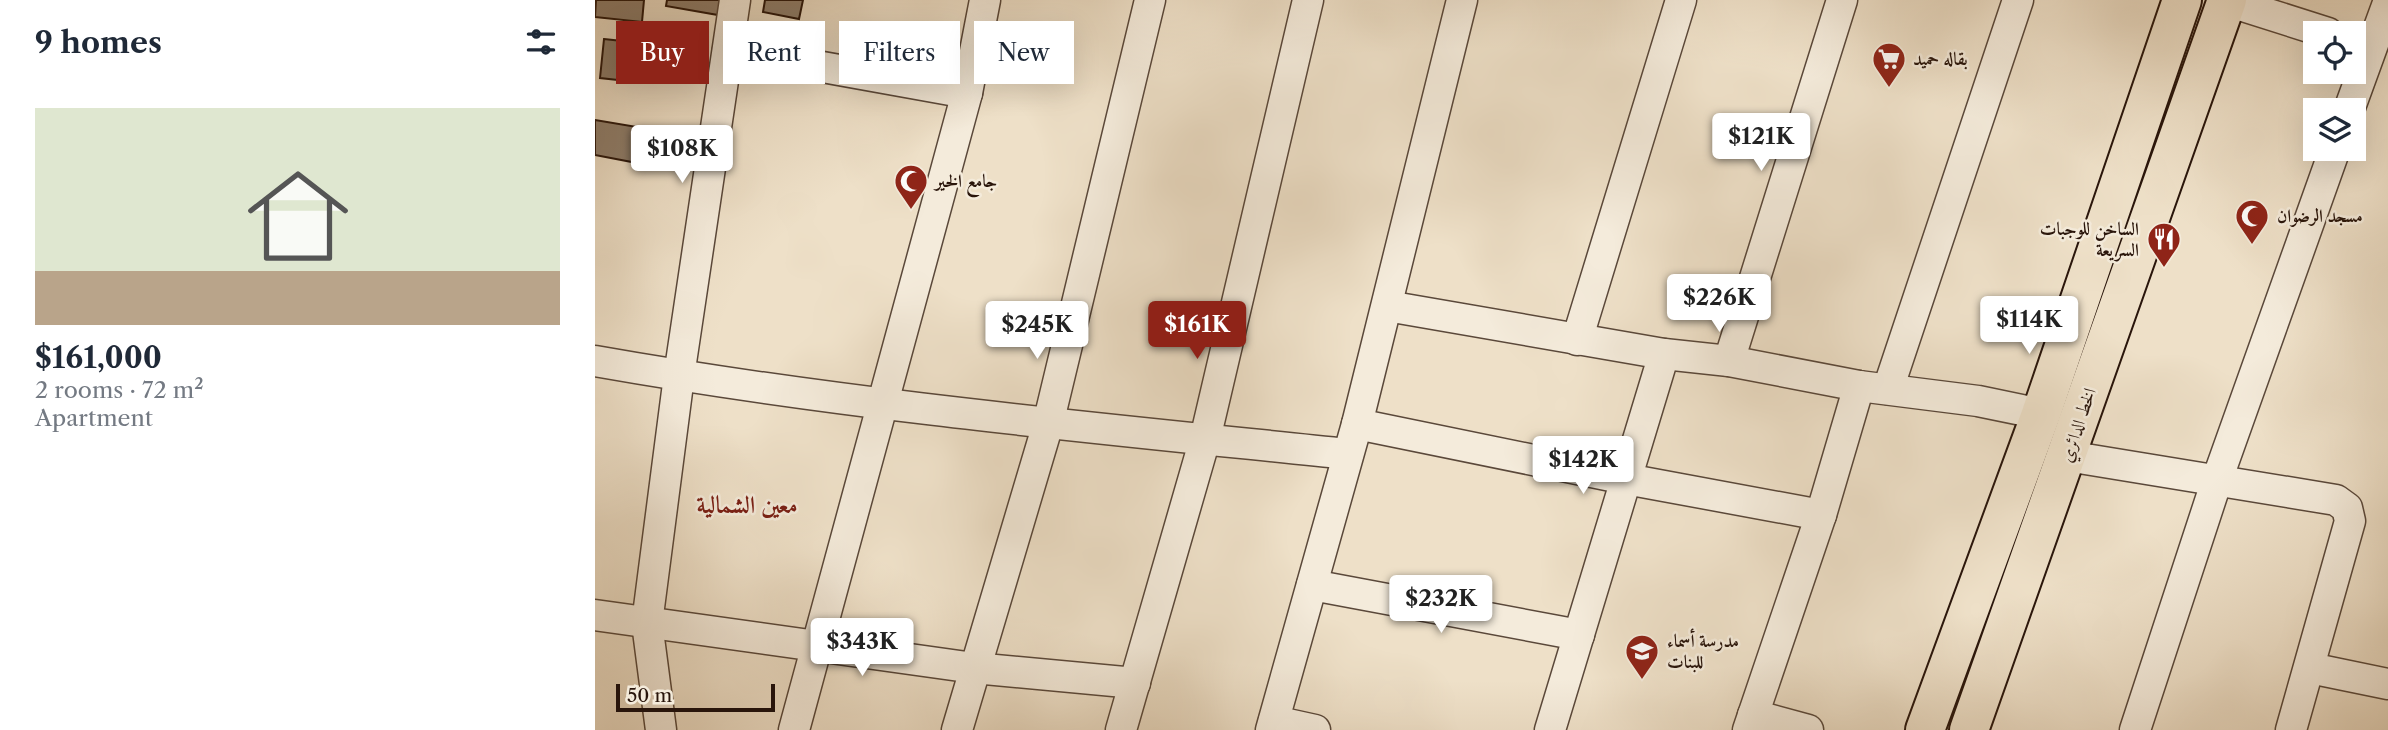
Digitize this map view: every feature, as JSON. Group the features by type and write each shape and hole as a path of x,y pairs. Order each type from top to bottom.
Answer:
{"main road":[{"path":"1925,730 2041,414 2182,0"},
{"name":"الخط الدائري","path":"1969,730 2226,0"}],"street":[{"path":"732,21 735,0"},
{"path":"794,730 967,93 985,0"},
{"path":"957,730 1048,424 1150,0"},
{"path":"1121,730 1205,439 1308,0"},
{"path":"1315,730 1272,725 1357,424 1462,0"},
{"path":"1577,340 1681,0"},
{"path":"1729,361 1842,0"},
{"path":"1888,389 2018,0"},
{"path":"2226,0 2303,25"},
{"path":"2366,39 2388,3"},
{"path":"825,67 967,93"},
{"path":"661,730 647,623 679,376 723,83"},
{"path":"2135,730 2217,481 2331,161"},
{"path":"1387,306 1664,354 1729,361 1859,386 1999,404 2041,414"},
{"path":"1550,730 1664,354"},
{"path":"595,361 679,376 1048,424 1348,454"},
{"path":"1808,730 1750,722 1821,515 1859,386"},
{"path":"1357,424 1626,479 1821,515"},
{"path":"2067,456 2336,500 2347,508 2350,521 2291,730"},
{"path":"1312,585 1579,635"},
{"path":"595,615 974,668 1135,683"},
{"path":"2310,668 2388,684"}],"building":[{"path":"596,0 644,0 642,21 595,17"},
{"path":"667,0 720,0 718,15 666,6"},
{"path":"765,0 803,0 799,19 763,12"},
{"path":"604,39 616,40 616,80 600,78"},
{"path":"595,120 643,128 637,163 595,155"}],"place":[{"name":"بقاله حميد","path":"1889,89"},
{"name":"جامع الخير","path":"911,211"},
{"name":"مسجد الرضوان","path":"2252,246"},
{"name":"الساخن للوجبات السريعة","path":"2164,269"},
{"name":"مدرسة أسماء للبنات","path":"1642,681"}],"district":[{"name":"معين الشمالية","path":"747,505"}]}
